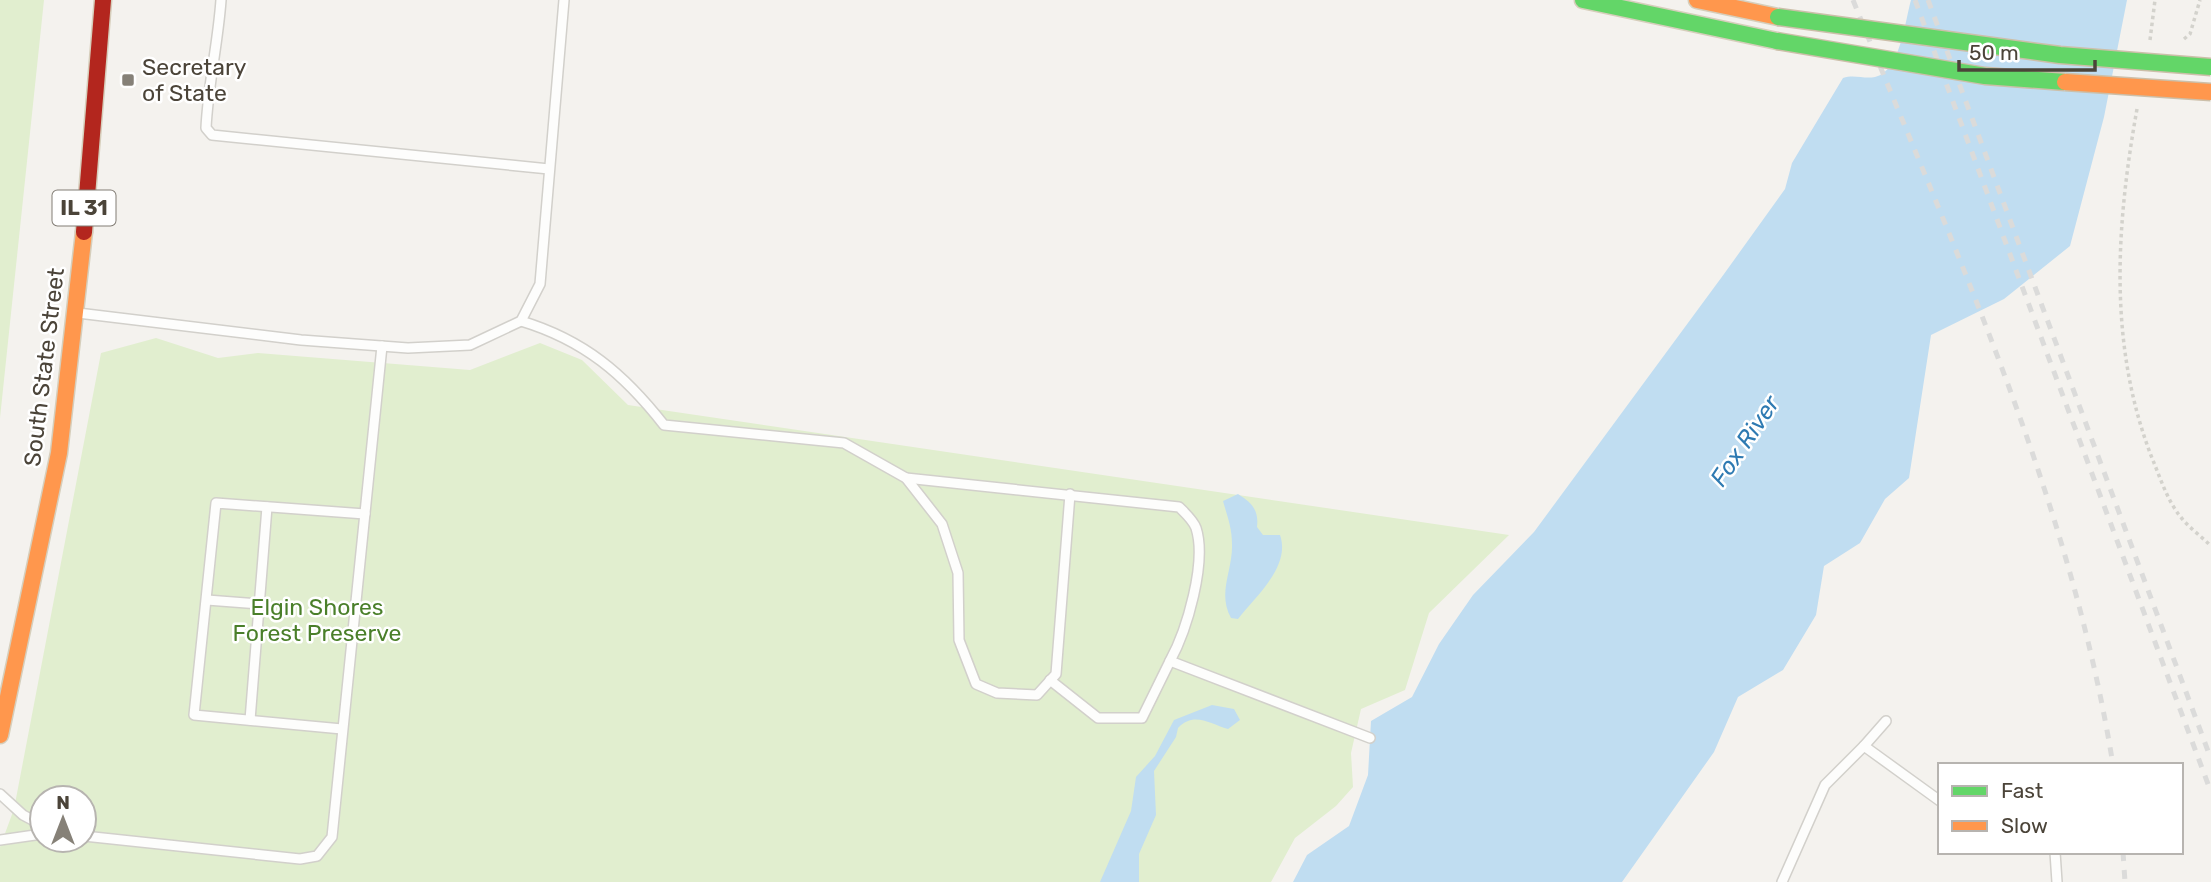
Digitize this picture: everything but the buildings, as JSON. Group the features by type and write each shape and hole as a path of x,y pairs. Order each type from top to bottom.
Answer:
{"main road":[{"name":"South State Street","path":"0,735 23,637 64,416 77,313 103,0"},
{"path":"1583,0 1777,41 1985,76 2211,92"},
{"path":"1697,0 1778,16 2046,54 2211,67"}],"lane":[{"path":"221,0 218,36 208,88 206,128 212,135 549,169"},
{"path":"77,313 301,340 382,346 470,345 521,321 540,284 564,0"},
{"path":"521,321 557,332 612,367 643,398 664,425 844,443 906,478 942,524 958,573 959,640 976,684 997,694 1037,695 1056,674 1060,656 1070,494"},
{"path":"98,837 300,859 317,856 331,837 382,346"},
{"path":"906,478 1180,506 1195,525 1200,546 1190,612 1182,639 1142,718 1098,718 1051,680"},
{"path":"342,729 194,715 216,503 365,514"},
{"path":"250,720 267,507"},
{"path":"207,600 259,604"},
{"path":"1170,661 1370,738"},
{"path":"1782,882 1825,785 1886,721"},
{"path":"1864,746 1938,799"},
{"path":"0,794 28,817"},
{"path":"0,841 28,836"},
{"path":"2055,854 2057,882"}],"path":[{"path":"2155,0 2149,41 2163,43"},
{"path":"2176,45 2190,34 2200,0"},
{"path":"2138,103 2120,229 2123,345 2130,392 2169,500 2180,516 2211,545"}],"green space":[{"path":"0,0 44,0 0,418"},
{"name":"Elgin Shores Forest Preserve","path":"156,338 218,358 258,353 470,370 540,343 582,360 628,405 1509,535 1429,613 1405,690 1361,709 1351,753 1353,787 1336,806 1295,838 1271,882 0,882 0,847 14,809 101,353"}],"water":[{"name":"Fox River","path":"1911,0 2127,0 2104,117 2070,246 2004,299 1931,335 1909,478 1885,499 1860,543 1824,566 1816,615 1783,670 1738,697 1714,752 1622,882 1293,882 1307,855 1349,826 1368,775 1371,721 1412,697 1439,644 1473,595 1534,532 1724,274 1785,189 1792,163 1843,78 1875,77 1890,66 1900,44"},
{"path":"1238,494 1254,508 1257,527 1263,535 1280,535 1282,547 1281,558 1270,580 1238,619 1231,618 1225,600 1232,544 1223,501"},
{"path":"1212,705 1234,709 1240,720 1228,729 1196,720 1190,720 1178,728 1176,737 1154,771 1156,815 1139,854 1139,882 1100,882 1131,811 1136,777 1155,756 1174,720"}],"railway":[{"path":"1853,0 1968,281 2038,471 2094,665 2113,763"},
{"path":"1915,0 2211,792"},
{"path":"1928,0 2211,759"},
{"path":"2123,854 2125,882"}],"traffic: fast":[{"path":"1583,0 1777,41"},
{"path":"1778,17 2060,55 2211,67"},
{"path":"1777,41 1985,76 2065,82"}],"traffic: slow":[{"path":"1697,0 1778,17"},
{"path":"2065,82 2211,92"},
{"path":"0,735 59,453 84,232"}],"traffic: jam":[{"path":"84,232 103,0"}],"place":[{"name":"Secretary of State","path":"128,80"}]}
